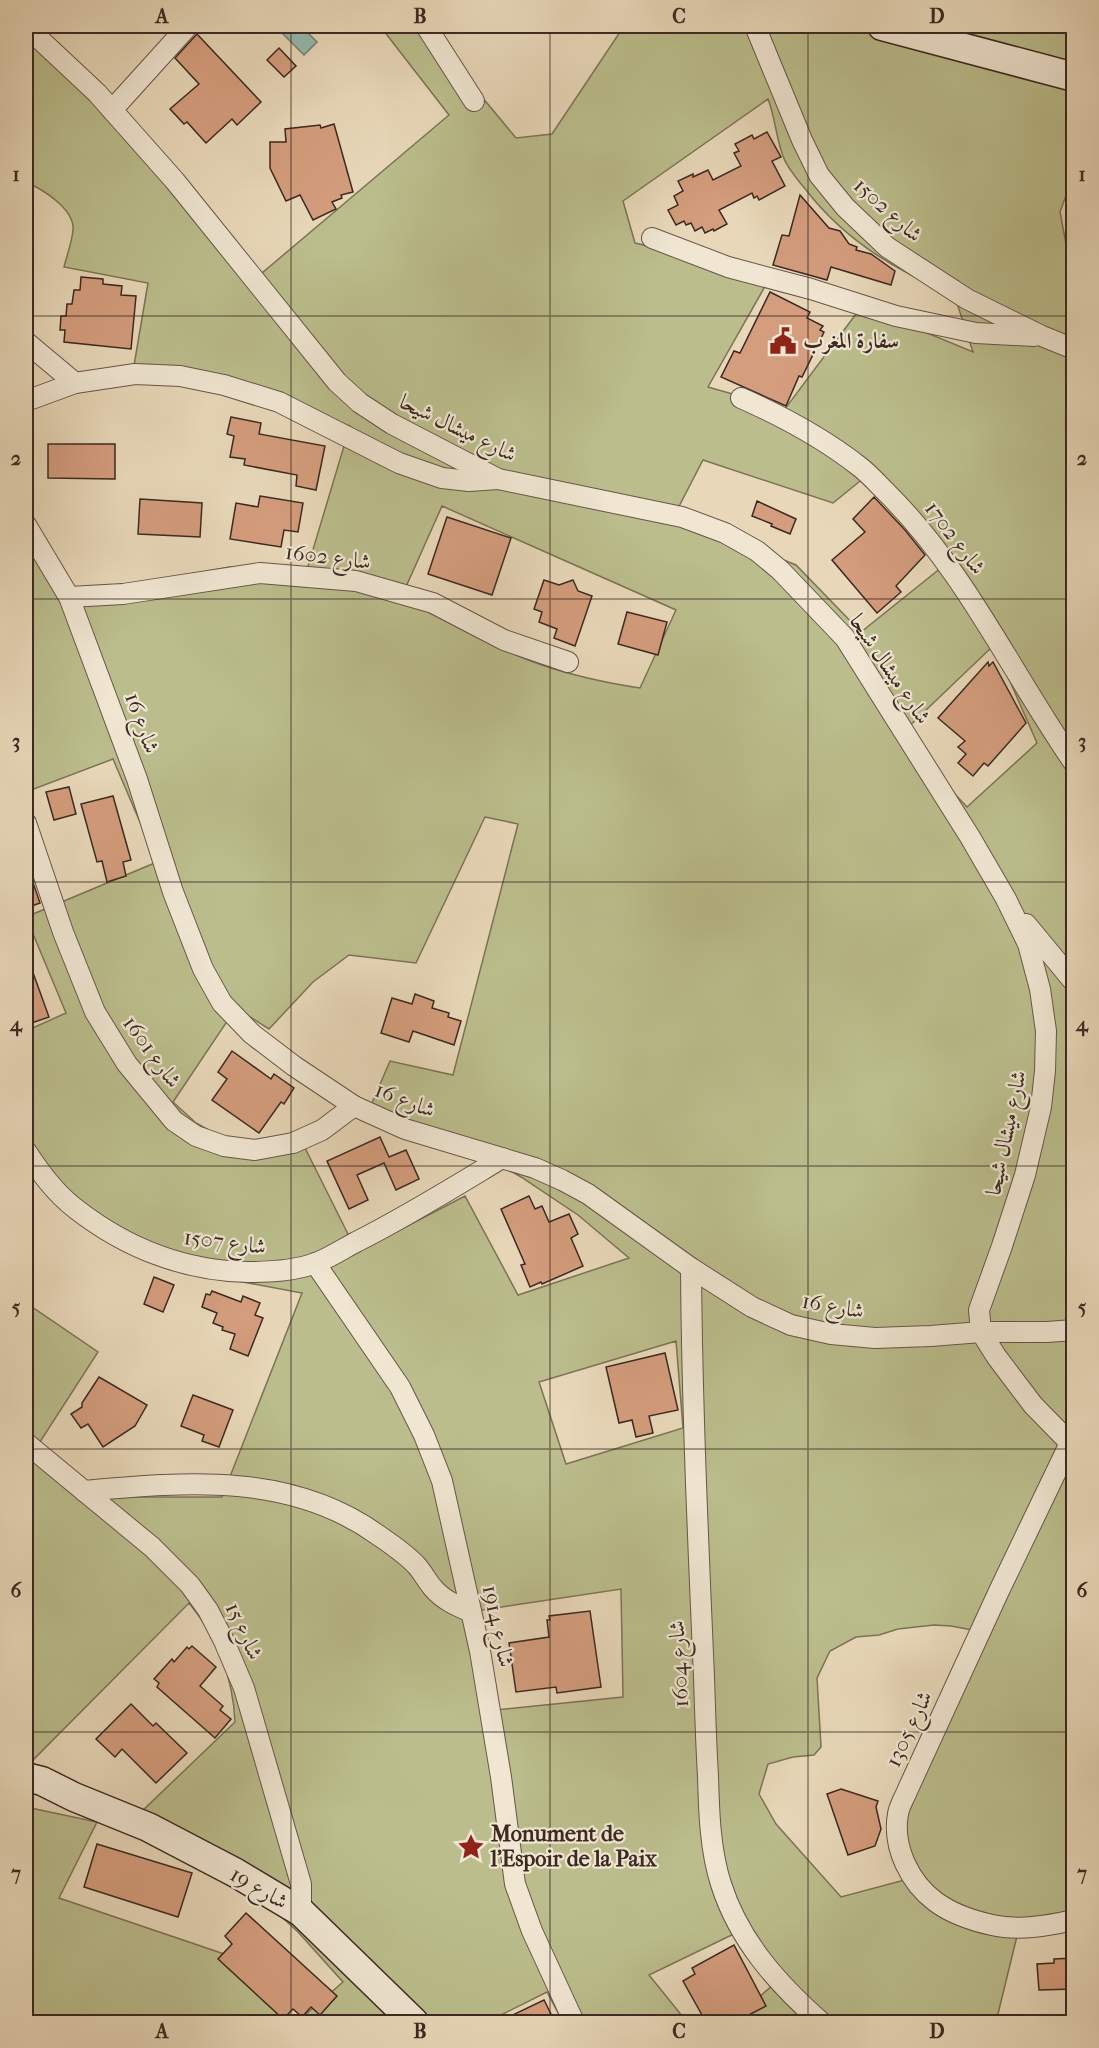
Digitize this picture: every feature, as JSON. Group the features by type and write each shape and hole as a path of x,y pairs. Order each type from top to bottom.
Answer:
{"main road":[{"path":"894,27 1074,77"},
{"name":"شارع 19","path":"26,1777 42,1781 74,1797 148,1827 236,1873 301,1912 414,2022"},
{"name":"شارع 19","path":"26,1795 38,1798 74,1797"}],"street":[{"path":"112,110 188,26"},
{"path":"426,26 474,101"},
{"name":"شارع 1502","path":"755,26 802,140 819,175 845,207 887,247 968,299 1042,336 1074,349"},
{"name":"شارع ميشال شيحا","path":"26,28 69,66 112,110 175,181 337,382 360,403 392,424 498,479 682,517 725,533 757,551 780,570 845,638 970,837 1006,899 1028,944 1040,989 1046,1030 1046,1071 1041,1107 1024,1175 979,1310 981,1332"},
{"path":"652,238 728,267 811,288 896,316 976,333 1042,336"},
{"path":"26,342 75,383"},
{"path":"26,401 75,383 135,374 180,376 224,385 279,402 399,463 442,478 469,481 498,479"},
{"name":"شارع 1702","path":"741,398 785,418 824,440 862,468 904,510 938,550 1074,763"},
{"name":"شارع 16","path":"26,525 69,597 133,768 173,892 203,969 222,1003 252,1034 315,1081 354,1106 405,1129 535,1168 588,1194 691,1268 752,1307 792,1324 831,1334 875,1338 1074,1330"},
{"name":"شارع 1602","path":"69,597 123,594 260,573 356,581 433,603 504,640 568,662"},
{"name":"شارع 1601","path":"26,823 63,933 95,1012 127,1064 174,1121 196,1136 224,1146 255,1150 293,1143 322,1131 354,1106"},
{"path":"1006,899 1074,982"},
{"name":"شارع 1507","path":"26,1151 44,1178 75,1208 112,1234 161,1257 199,1268 235,1272 274,1272 315,1263 373,1234 502,1158"},
{"name":"شارع 1914","path":"315,1263 400,1387 424,1435 441,1481 490,1707 515,1884 536,1940 574,2022"},
{"name":"شارع 1604","path":"691,1268 697,1532 708,1789 713,1846 721,1883 730,1909 753,1951 795,1999 821,2022"},
{"path":"981,1332 1033,1405 1071,1446"},
{"name":"شارع 15","path":"26,1443 152,1547 190,1585 208,1610 244,1688 301,1884 301,1912"},
{"name":"شارع 1305","path":"1071,1446 999,1591 908,1789 898,1812 897,1833 900,1852 907,1868 921,1888 937,1903 992,1925 1022,1928 1074,1920"},
{"path":"84,1491 146,1486 244,1485 324,1504 357,1520 392,1544 416,1565 435,1590 450,1603 471,1611"}],"green space":[{"path":"380,26 423,26 516,138 552,134 624,26 1073,26 1073,176 1060,212 1066,244 1074,253 1074,1928 1018,1932 996,2022 731,2022 775,1983 742,1930 649,1975 687,2022 563,2022 547,1992 495,2018 497,2022 297,2022 343,1982 298,1932 273,1909 138,1815 235,1722 231,1689 222,1659 208,1630 189,1603 31,1762 26,1760 26,1303 98,1352 36,1448 99,1497 222,1497 302,1293 206,1275 136,1250 26,1152 26,1031 66,1013 26,917 157,862 113,759 26,792 26,518 59,597 230,567 306,573 350,426 237,388 131,383 148,283 64,267 73,230 69,215 56,201 26,182 26,39 81,84 249,284 449,115","holes":["768,99 783,156 790,169 821,208 854,239 873,252 912,275 954,294 973,352 862,306 785,409 708,387 772,274 635,243 623,201","703,460 833,503 870,473 952,559 861,632 796,565 674,516","442,506 676,610 640,688 566,673 488,642 401,598","994,645 1037,743 967,807 900,735","485,817 518,824 453,1075 390,1061 372,1103 407,1123 494,1161 521,1177 578,1215 629,1258 518,1295 465,1196 357,1252 305,1148 223,1138 196,1123 173,1102 236,1008 269,1029 313,982 349,955 416,963","676,1341 683,1428 566,1464 539,1382","621,1589 623,1697 486,1711 462,1613","934,1625 983,1632 902,1826 916,1877 841,1897 776,1824 759,1794 768,1764 793,1757 814,1755 821,1747 817,1678 830,1651 856,1637 879,1635 898,1629"]},
{"path":"26,1807 97,1822 59,1898 233,1957 292,2022 26,2022"}],"water":[{"path":"275,26 301,26 317,42 304,55"}],"building":[{"path":"197,34 261,102 237,125 232,119 206,143 187,122 184,124 170,109 199,84 175,58"},
{"path":"279,48 296,66 284,77 267,60"},
{"path":"334,124 353,192 341,195 342,198 332,202 336,209 313,220 300,195 286,201 270,168 270,142 286,142 285,129 320,125 321,128"},
{"path":"767,132 781,157 772,161 785,186 759,200 757,196 754,198 752,193 719,210 727,224 714,231 713,229 705,233 702,227 695,231 691,223 686,225 684,221 676,225 668,210 678,205 674,196 683,191 678,181 708,170 713,180 741,166 734,153 739,151 735,144 752,135 754,139"},
{"path":"800,195 829,228 840,231 849,244 857,247 856,250 871,254 895,271 891,285 831,267 827,280 773,265 782,235 789,236"},
{"path":"81,277 103,279 103,284 122,286 121,295 136,296 131,349 64,342 65,330 60,330 61,316 66,316 67,304 72,304 74,290 80,290"},
{"name":"سفارة المغرب","path":"770,292 810,312 807,318 823,326 820,330 824,332 802,377 799,376 786,406 721,377 734,351 740,353"},
{"path":"231,417 261,423 259,434 325,446 316,490 296,486 297,475 244,465 245,459 230,457 234,436 227,434"},
{"path":"48,444 115,444 115,479 48,478"},
{"path":"260,496 303,503 298,532 284,530 281,547 230,539 236,503 258,507"},
{"path":"874,497 925,555 896,586 901,592 877,613 832,560 865,532 853,519"},
{"path":"140,499 202,503 200,537 138,534"},
{"path":"757,501 796,519 790,534 752,516"},
{"path":"447,517 511,538 492,595 428,574"},
{"path":"544,580 559,585 573,580 578,591 592,596 575,646 554,638 557,629 539,622 542,612 534,609"},
{"path":"627,612 667,622 658,655 618,644"},
{"path":"988,662 989,666 993,662 1026,723 988,766 984,763 973,776 958,763 966,754 958,747 965,741 938,718"},
{"path":"69,787 76,814 54,820 46,792"},
{"path":"113,796 131,860 123,862 126,876 107,882 102,861 97,862 81,804"},
{"path":"26,862 40,903 26,908"},
{"path":"26,957 49,1017 26,1025"},
{"path":"415,994 434,1001 432,1008 449,1013 448,1017 461,1021 454,1045 413,1031 409,1042 381,1033 392,998 412,1004"},
{"path":"232,1051 271,1079 274,1074 294,1088 284,1104 281,1102 259,1133 212,1100 227,1079 218,1072"},
{"path":"380,1137 389,1157 406,1150 419,1179 396,1190 384,1163 357,1175 368,1200 349,1209 327,1161"},
{"path":"529,1196 535,1209 542,1206 549,1222 569,1214 578,1234 571,1238 583,1266 530,1287 521,1265 525,1264 501,1209"},
{"path":"154,1277 174,1285 163,1312 144,1304"},
{"path":"212,1291 241,1302 243,1296 260,1303 255,1315 263,1318 248,1356 230,1349 235,1334 222,1330 223,1327 213,1323 217,1313 202,1307 206,1294 210,1295"},
{"path":"665,1353 678,1410 649,1416 653,1433 636,1437 632,1420 619,1423 606,1367"},
{"path":"99,1377 147,1405 135,1426 103,1447 88,1424 81,1428 71,1414 82,1407 82,1403"},
{"path":"193,1395 233,1410 219,1447 202,1441 204,1435 181,1426"},
{"path":"590,1611 601,1687 557,1693 556,1687 516,1692 509,1643 549,1637 547,1620 550,1620 549,1616"},
{"path":"192,1646 216,1667 200,1686 223,1706 220,1710 231,1719 215,1738 157,1687 159,1683 154,1679 172,1659 174,1662 187,1647 189,1649"},
{"path":"131,1704 153,1726 156,1723 187,1753 156,1783 122,1749 115,1757 96,1739"},
{"path":"841,1789 878,1801 876,1807 881,1829 875,1846 848,1855 827,1794"},
{"path":"97,1844 192,1873 178,1917 84,1887"},
{"path":"246,1913 337,1996 320,2015 311,2007 302,2017 293,2009 283,2019 218,1959 232,1944 225,1936"},
{"path":"734,1945 766,2006 735,2022 706,2022 683,1981 695,1974 692,1968"},
{"path":"1074,1958 1074,1989 1039,1990 1037,1964 1054,1963 1054,1959"},
{"path":"544,2000 555,2022 498,2022"}],"place":[{"name":"سفارة المغرب","path":"783,341"},
{"name":"Monument de l'Espoir de la Paix","path":"471,1847"}]}
